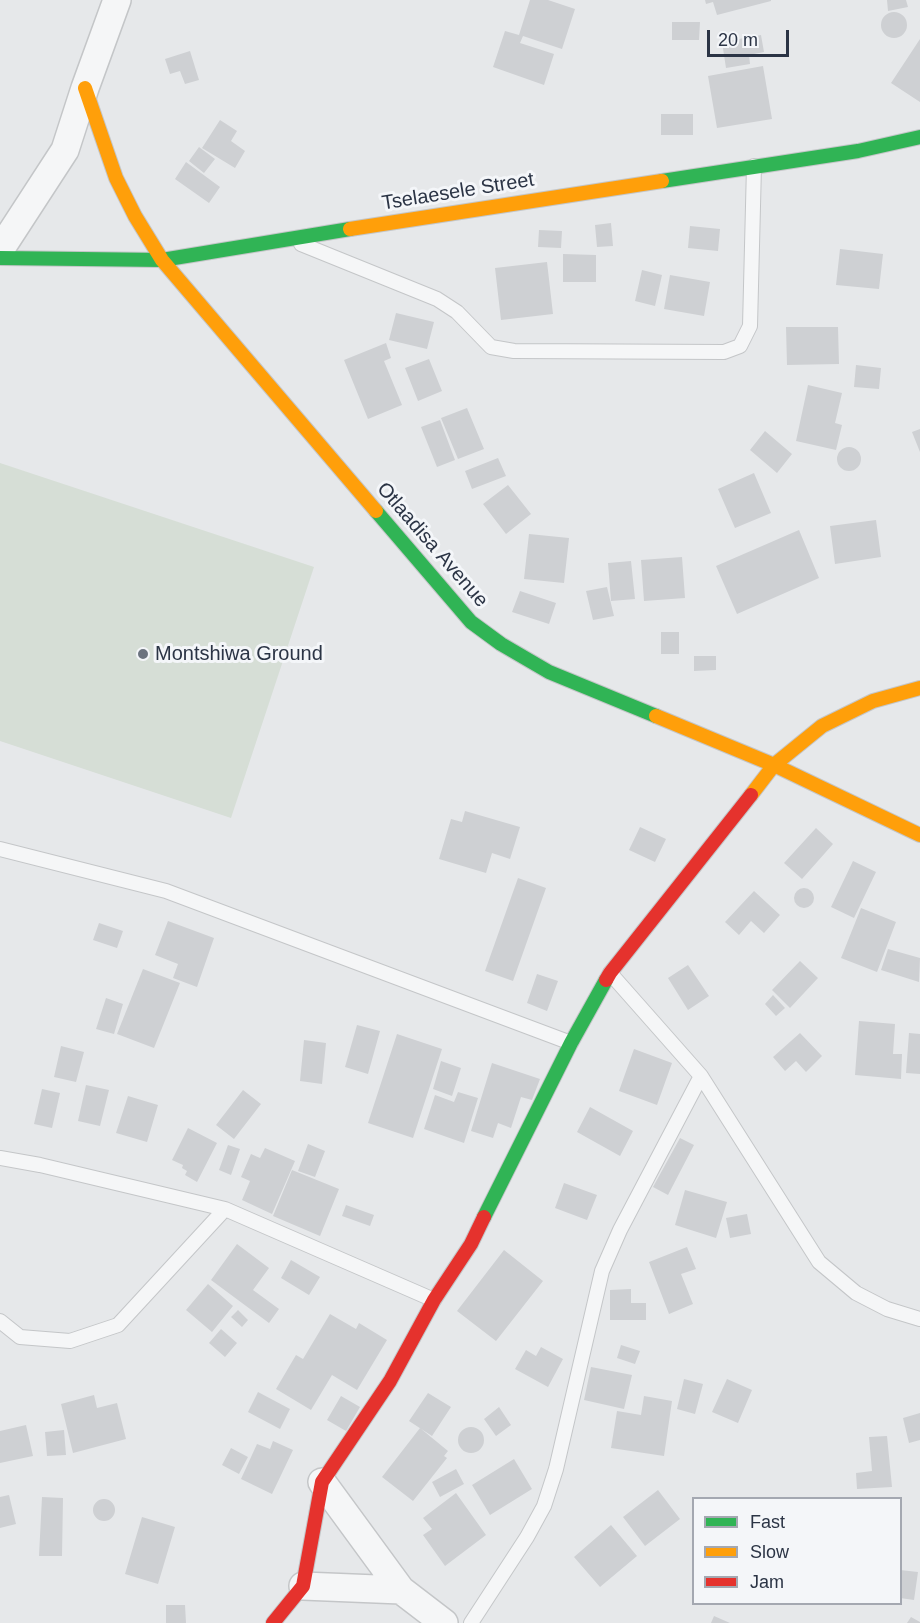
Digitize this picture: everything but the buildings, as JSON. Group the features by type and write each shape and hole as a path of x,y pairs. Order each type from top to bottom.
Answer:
{"street":[{"path":"0,250 65,150 117,0"},
{"name":"Otlaadisa Avenue","path":"85,88 116,178 135,216 162,260 471,622 501,644 549,672 774,765 920,835"},
{"name":"Tselaesele Street","path":"0,258 162,260 858,151 920,137"},
{"path":"273,1623 303,1586 322,1482 390,1382 435,1300 471,1244 571,1043 610,973 774,765 822,726 873,701 920,688"},
{"path":"322,1482 401,1590 444,1623"},
{"path":"303,1586 401,1590"}],"lane":[{"path":"288,239 437,299 458,312 491,347 514,351 724,352 740,346 750,326 754,166"},
{"path":"0,849 166,891 571,1043"},
{"path":"610,973 701,1076 819,1262 856,1293 887,1309 920,1319"},
{"path":"471,1623 527,1537 544,1506 556,1469 602,1270 620,1230 701,1076"},
{"path":"0,1158 40,1165 225,1209 435,1300"},
{"path":"0,1321 20,1337 70,1341 118,1324 225,1209"},
{"path":"296,1614 303,1586"}],"shaded area":[{"name":"Montshiwa Ground","path":"0,463 314,567 231,818 0,741"}],"traffic: fast":[{"path":"662,181 858,151 920,137"},
{"path":"0,258 162,260 350,229"},
{"path":"376,511 471,622 501,644 549,672 656,716"},
{"path":"484,1217 571,1043 606,980"}],"traffic: slow":[{"path":"85,88 116,178 135,216 162,260 376,511"},
{"path":"350,229 662,181"},
{"path":"751,795 774,765 822,726 873,701 920,688"},
{"path":"656,716 774,765 920,835"}],"traffic: jam":[{"path":"606,980 751,795"},
{"path":"273,1623 303,1586 322,1482 390,1381 434,1300 471,1244 484,1217"}],"place":[{"name":"Montshiwa Ground","path":"143,654"}]}
